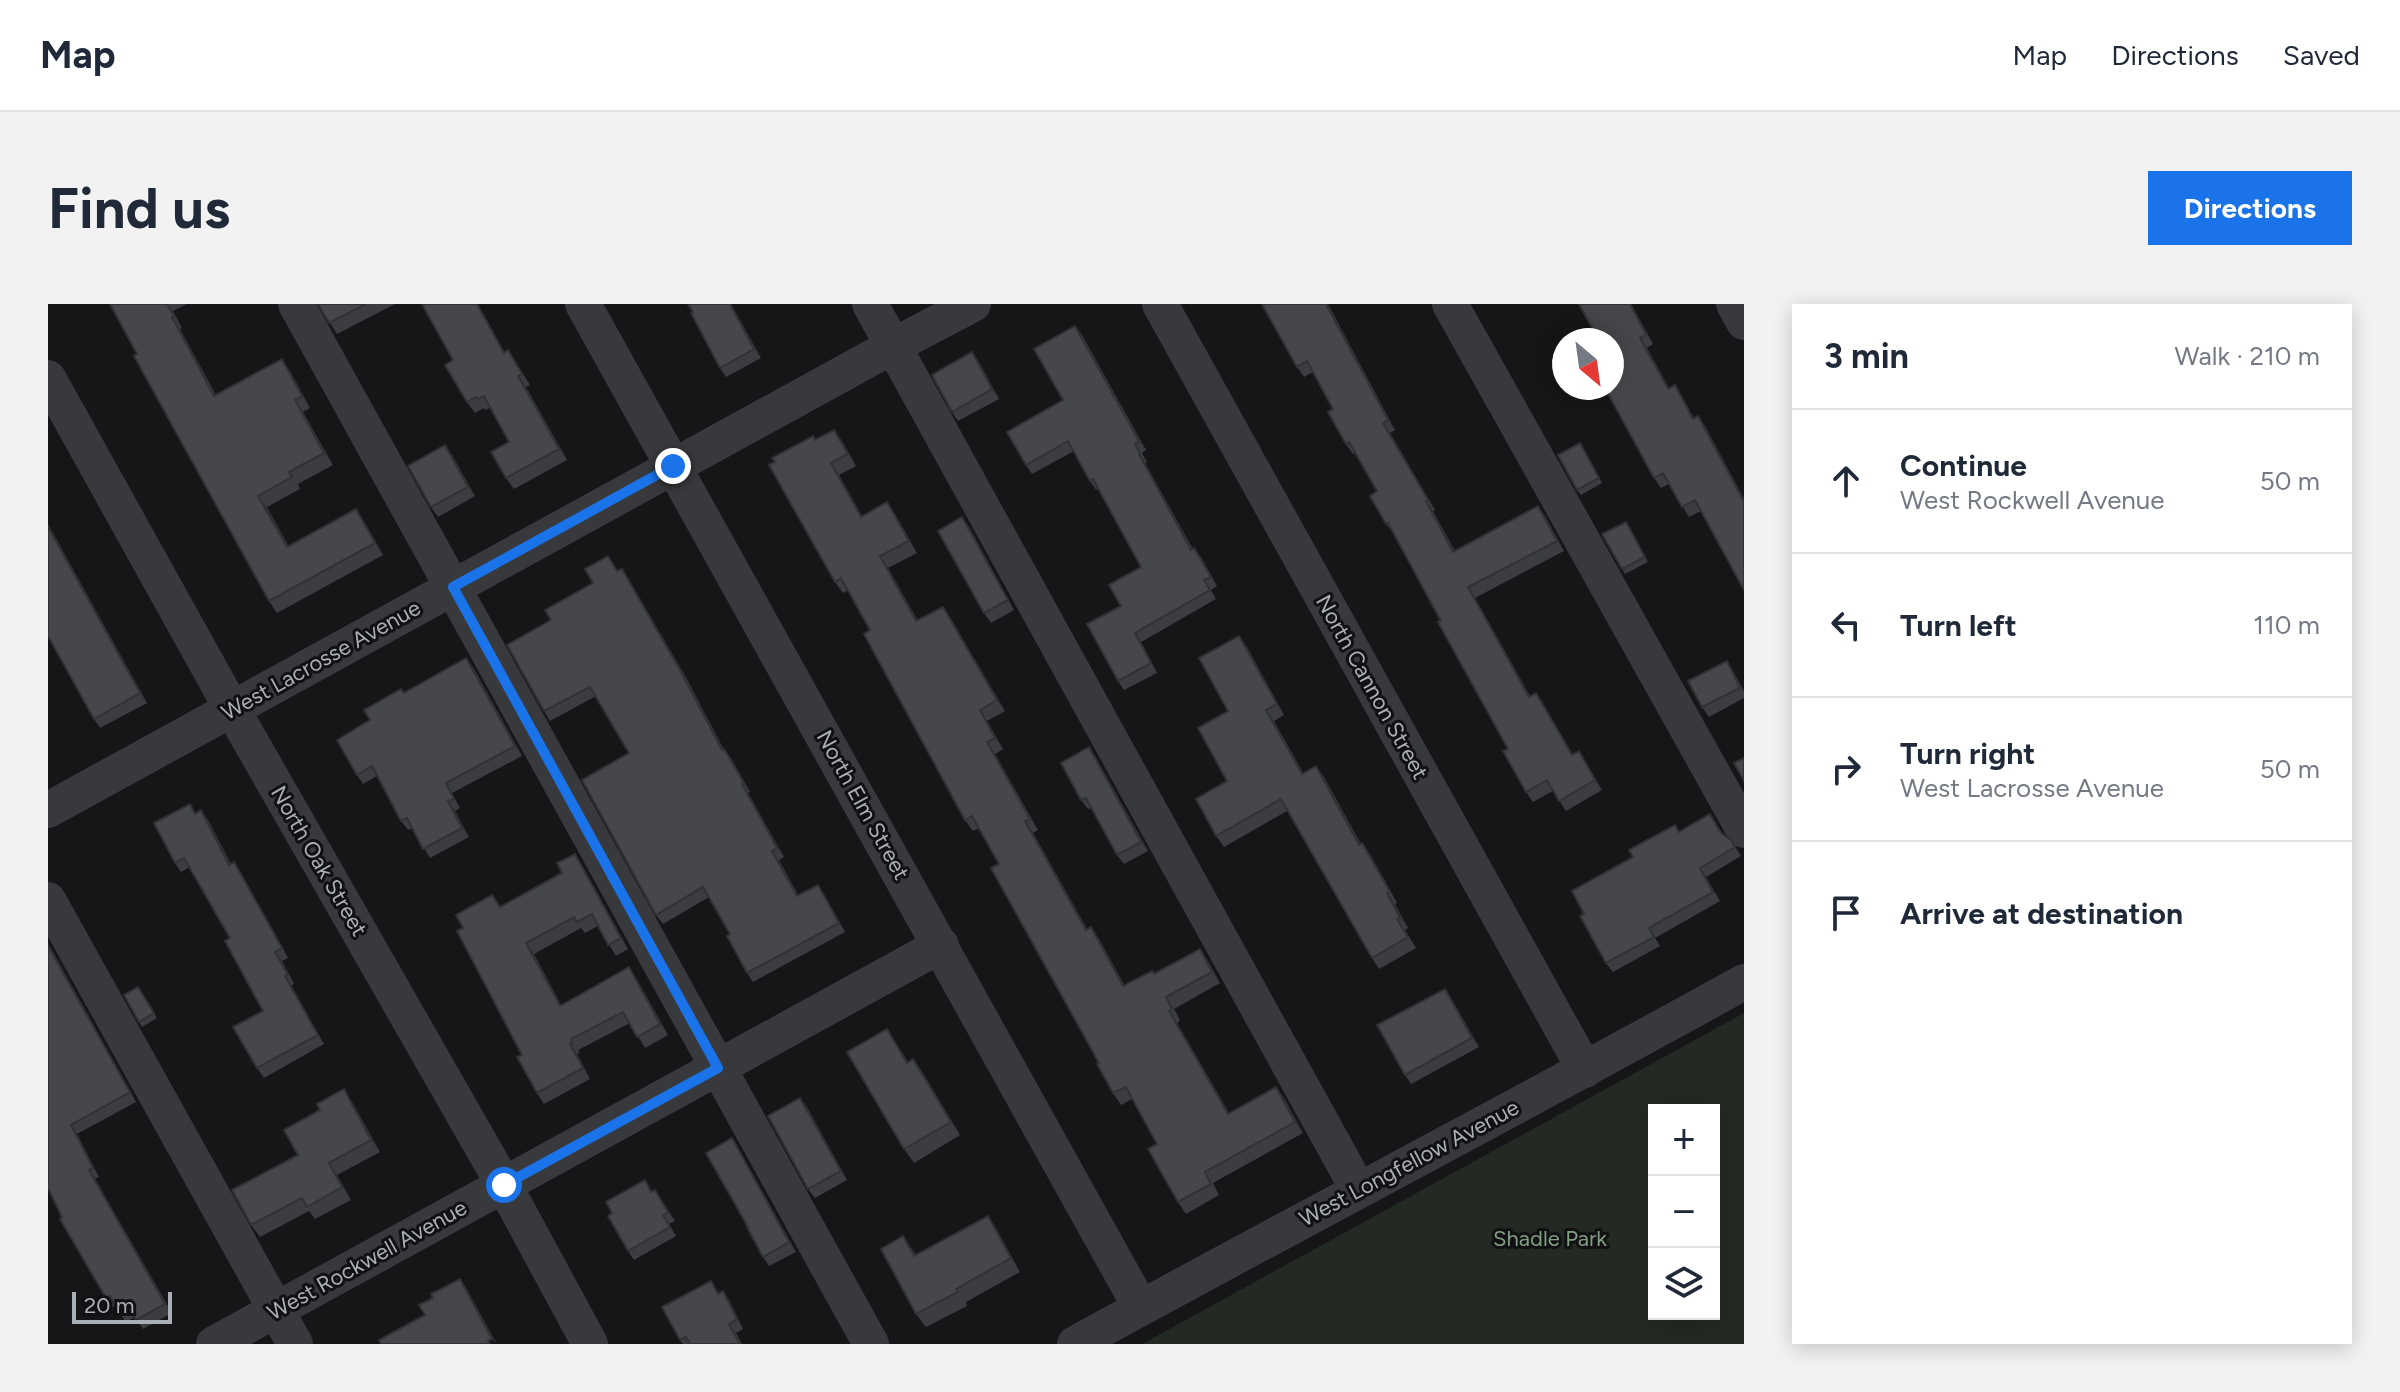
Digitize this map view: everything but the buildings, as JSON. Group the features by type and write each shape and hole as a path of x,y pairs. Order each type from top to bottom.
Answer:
{"street":[{"path":"296,304 871,1344"},
{"name":"North Elm Street","path":"583,304 1141,1308"},
{"path":"870,304 1358,1189"},
{"name":"West Lacrosse Avenue","path":"48,810 973,304"},
{"name":"North Cannon Street","path":"1160,304 1585,1070"},
{"path":"1450,304 1744,830"},
{"path":"1734,304 1744,322"},
{"name":"North Oak Street","path":"48,378 232,709 504,1185 590,1344"},
{"path":"48,900 295,1344"},
{"name":"West Rockwell Avenue","path":"214,1344 941,945"},
{"name":"West Longfellow Avenue","path":"1075,1344 1744,982"}],"green space":[{"name":"Shadle Park","path":"1744,1013 1744,1344 1142,1344"}],"route":[{"path":"504,1185 718,1068 453,587 673,466"}]}
